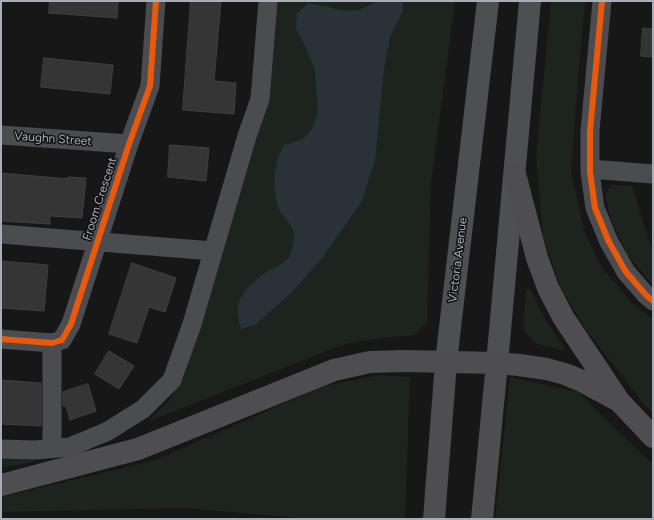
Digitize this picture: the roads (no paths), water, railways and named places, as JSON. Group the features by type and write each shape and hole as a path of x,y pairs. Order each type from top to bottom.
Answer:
{"highway":[{"path":"515,174 537,258 548,288 566,322 619,401 653,437"},
{"path":"1,485 138,449 334,370 370,362 405,360 498,362 540,368 565,374 582,381 619,401"},
{"name":"Victoria Avenue","path":"434,519 446,362"},
{"path":"482,519 498,362"}],"main road":[{"name":"Victoria Avenue","path":"446,362 488,1"},
{"path":"498,362 530,1"}],"street":[{"name":"Froom Crescent","path":"52,343 62,340 71,324 129,144 150,86 156,1"},
{"path":"1,449 35,450 70,446 108,431 143,409 172,380 192,324 247,136 260,100 268,1"},
{"path":"602,1 590,131 590,169 595,208 610,242 626,272 653,301"},
{"name":"Vaughn Street","path":"1,135 129,144"},
{"path":"590,169 653,174"},
{"path":"1,234 213,250"},
{"path":"1,339 52,343 52,448"}]}
